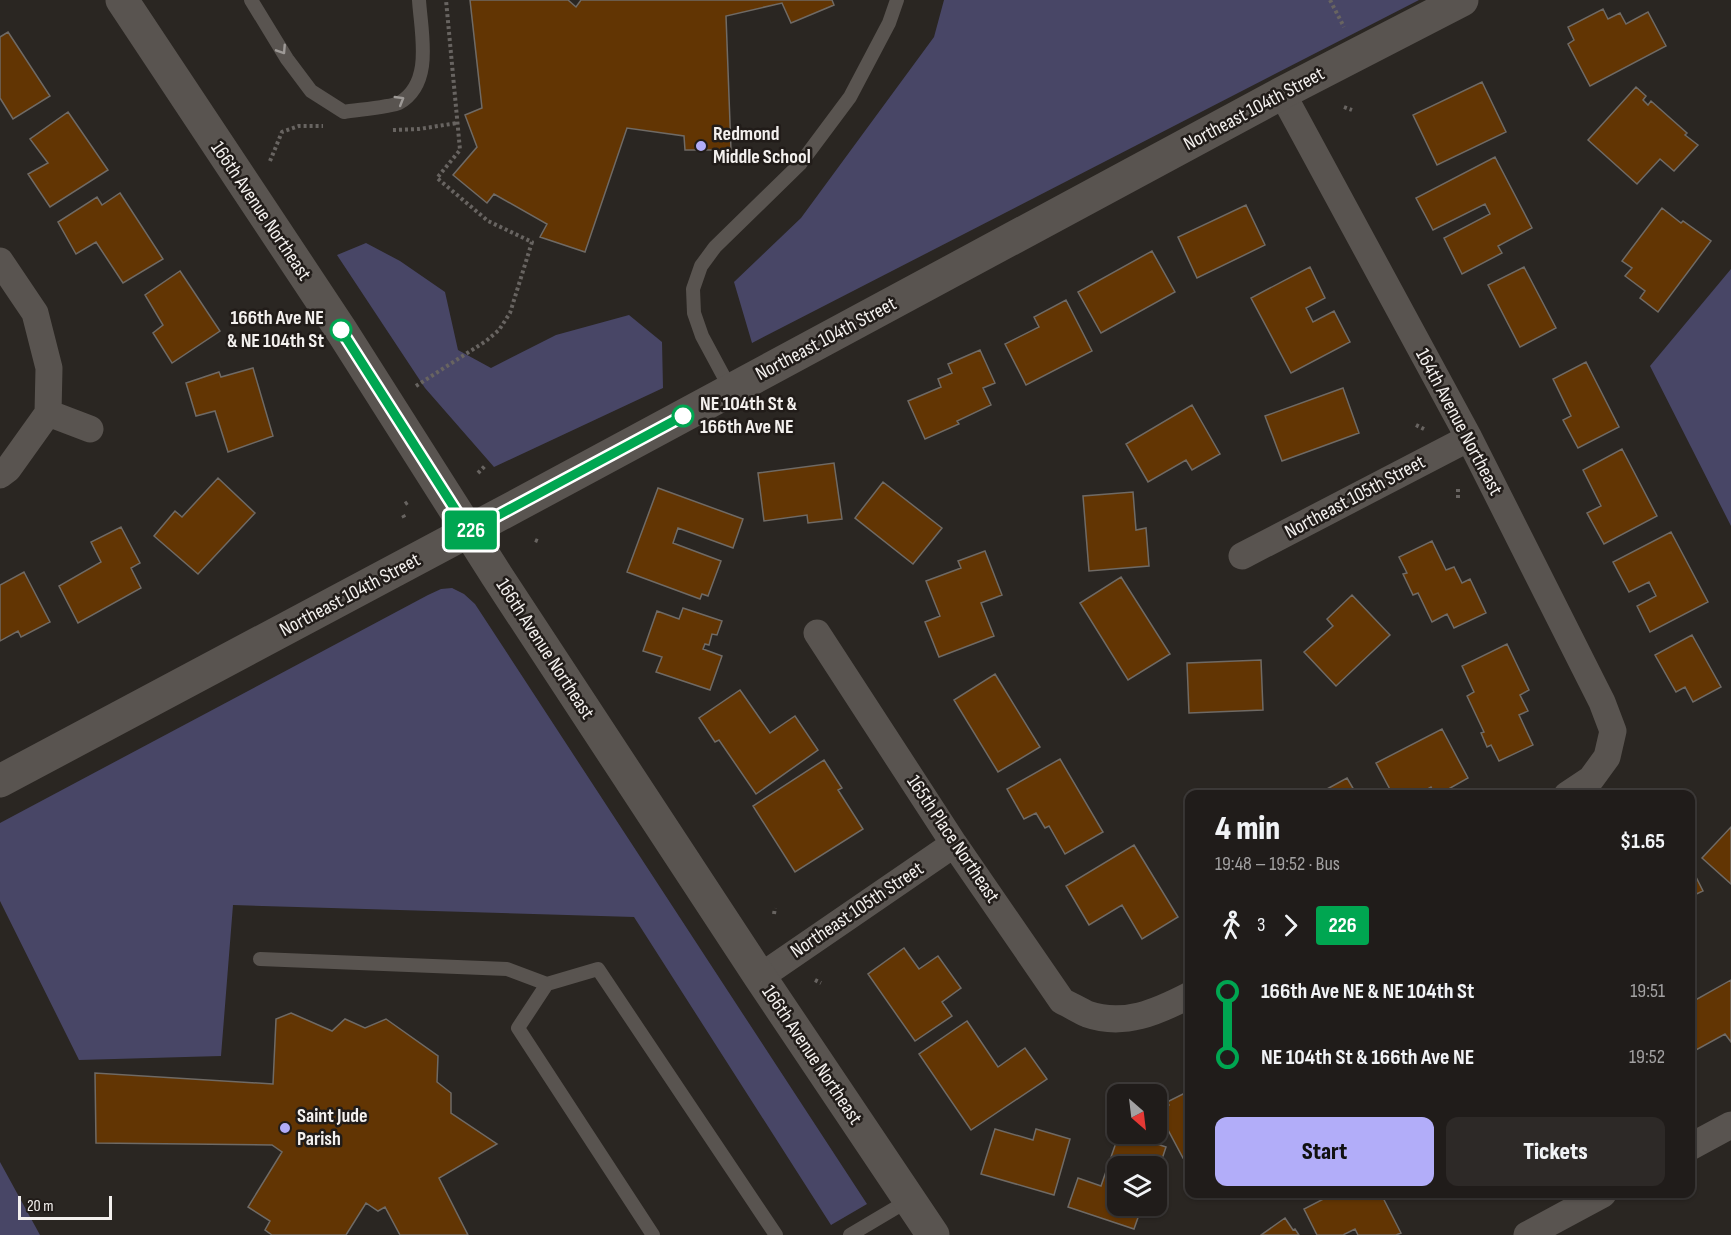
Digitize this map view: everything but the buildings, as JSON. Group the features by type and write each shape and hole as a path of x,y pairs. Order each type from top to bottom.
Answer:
{"street":[{"name":"166th Avenue Northeast","path":"122,0 341,330 469,531 760,977 933,1235"},
{"name":"Northeast 104th Street","path":"0,781 1282,93 1462,0"},
{"name":"164th Avenue Northeast","path":"1282,93 1469,438 1602,702 1613,731 1607,758 1591,779 1574,790"},
{"path":"0,261 35,313 49,368 48,413 8,469 0,475"},
{"path":"48,413 90,429"},
{"name":"Northeast 105th Street","path":"1242,556 1469,438"},
{"name":"165th Place Northeast","path":"817,633 954,844 1062,1001 1087,1014 1110,1019 1145,1015 1162,1010 1185,998"},
{"name":"Northeast 105th Street","path":"760,977 954,844"},
{"path":"1695,1144 1731,1125"},
{"path":"1527,1235 1596,1198"}],"lane":[{"path":"251,0 277,43 311,91 344,112 398,104 416,89 423,67 418,0"},
{"path":"731,390 702,336 694,313 693,289 701,266 716,247 800,164 850,97 889,23 897,0"},
{"path":"260,959 507,969 548,984 598,969 774,1235"},
{"path":"548,984 518,1028 653,1235"},
{"path":"850,1235 909,1200"}],"path":[{"path":"416,386 486,341 499,330 510,313 532,242 489,221 437,178 460,150 446,0"},
{"path":"1344,107 1352,110"},
{"path":"270,161 282,132 299,126 330,126"},
{"path":"478,473 485,466"},
{"path":"1458,489 1458,499"},
{"path":"774,914 775,908"},
{"path":"815,980 821,983"}],"shaded area":[{"path":"944,0 1419,0 752,343 734,282 801,218 934,37"},
{"path":"366,243 400,261 445,292 458,350 491,368 556,335 629,315 662,342 663,388 494,467 425,388 337,255"},
{"path":"1731,269 1731,526 1650,366"},
{"path":"452,588 464,594 475,604 867,1204 831,1225 634,917 233,905 221,1056 79,1060 0,901 0,823 428,595 441,589"},
{"path":"0,1162 40,1235 0,1235"}],"bus line":[{"name":"226","path":"341,330 469,531 683,416"}],"place":[{"name":"Redmond Middle School","path":"701,146"},
{"name":"166th Ave NE & NE 104th St","path":"341,330"},
{"name":"NE 104th St & 166th Ave NE","path":"683,416"},
{"name":"Saint Jude Parish","path":"285,1128"}]}
